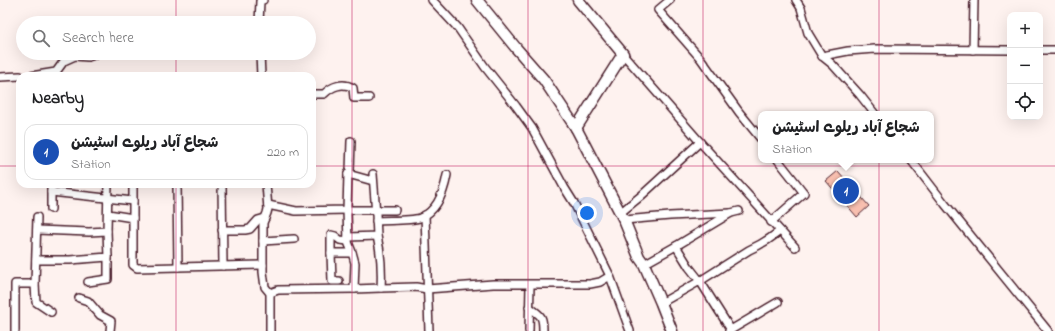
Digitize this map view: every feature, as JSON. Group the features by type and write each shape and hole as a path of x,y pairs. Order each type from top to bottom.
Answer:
{"street":[{"path":"259,16 260,1 263,0"},
{"path":"432,0 458,28 485,67 532,128 574,203 610,276 630,331"},
{"path":"476,0 544,80 576,128 622,217 639,257 644,264 672,331"},
{"path":"578,0 700,142 795,247"},
{"path":"670,0 658,10 701,59 739,112 758,135"},
{"path":"796,0 801,8 808,33 822,56 832,64 873,111"},
{"path":"973,50 974,0"},
{"path":"822,56 848,51 875,49 1007,50"},
{"path":"1043,50 1055,50"},
{"path":"576,128 623,54"},
{"path":"56,72 66,60"},
{"path":"260,60 261,72"},
{"path":"0,77 16,76"},
{"path":"316,94 324,94 335,86 348,85 353,88 354,98 369,98"},
{"path":"351,141 347,210 348,239 354,263 354,289"},
{"path":"622,217 641,196 700,142"},
{"path":"771,222 804,193 780,163"},
{"path":"913,163 1048,331"},
{"path":"348,174 373,177 377,236 379,243 381,288"},
{"path":"376,221 419,218 432,211 445,187 447,175"},
{"path":"51,209 51,188 133,201"},
{"path":"88,282 108,279 108,188"},
{"path":"133,188 133,265 137,268 263,265"},
{"path":"178,188 178,267"},
{"path":"222,188 223,266"},
{"path":"266,188 268,205 263,223 263,265 265,287 270,293 270,331"},
{"path":"268,205 296,211 395,210"},
{"path":"622,217 731,213 739,211"},
{"path":"644,264 731,213"},
{"path":"108,214 133,218"},
{"path":"425,215 429,331"},
{"path":"37,217 36,302 51,312"},
{"path":"222,230 250,229 258,220 265,218"},
{"path":"37,230 89,232 107,231"},
{"path":"661,303 700,281 748,250 757,247 780,231"},
{"path":"339,281 332,281 331,235 340,240 377,236"},
{"path":"263,241 294,240"},
{"path":"676,246 700,281 730,330 778,302"},
{"path":"331,253 352,254"},
{"path":"36,260 70,260 108,257"},
{"path":"270,293 278,290 416,287 427,289 493,284 590,284 600,282 610,276"},
{"path":"15,331 15,284 36,284"},
{"path":"529,331 530,285"},
{"path":"79,298 88,301 100,315 111,321 110,331"},
{"path":"529,307 542,316 543,331"}],"building":[{"path":"838,171 869,206 857,217 826,181"}],"place":[{"name":"شجاع آباد ریلوے اسٹیشن","path":"846,191"}]}
